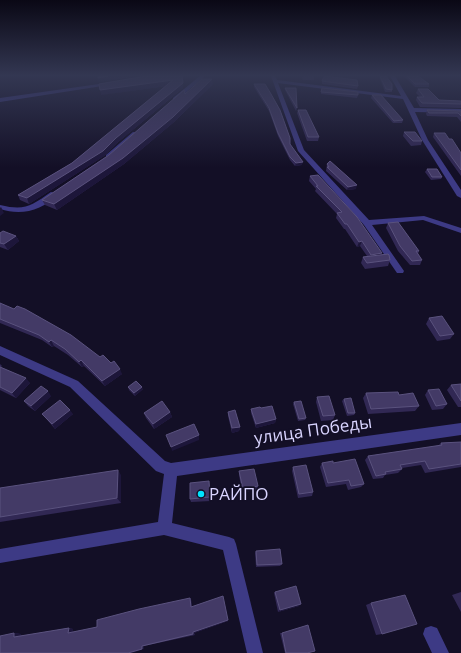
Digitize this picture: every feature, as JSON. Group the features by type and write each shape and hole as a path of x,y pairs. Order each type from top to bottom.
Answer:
{"street":[{"path":"284,106 300,151 367,223 400,271"},
{"path":"410,106 425,140 461,196"},
{"path":"412,110 461,111"},
{"path":"102,162 138,130"},
{"path":"0,207 18,212 27,211 62,189"},
{"path":"367,223 424,218 461,231"},
{"path":"0,350 74,384 166,468 164,528"},
{"name":"улица Победы","path":"166,468 461,429"},
{"path":"0,556 164,528 229,544 255,653"},
{"path":"431,634 440,653"}],"building":[{"path":"141,106 154,106 116,138 103,151 27,198 18,195 72,163"},
{"path":"165,106 184,106 123,158 54,204 42,200 109,155"},
{"path":"268,106 278,106 290,138 290,144 303,162 296,163 290,157 278,133"},
{"path":"382,106 391,106 403,120 394,121"},
{"path":"298,110 306,110 319,137 308,137"},
{"path":"427,110 461,111 461,116 458,113 429,113"},
{"path":"404,132 415,132 422,141 413,141"},
{"path":"434,133 445,133 449,139 452,139 461,153 461,170"},
{"path":"330,161 357,185 348,187 327,167 329,167 327,164"},
{"path":"427,169 437,169 442,177 432,177"},
{"path":"318,175 357,217 382,253 371,255 362,241 359,242 347,224 345,224 337,213 342,212 316,186 318,186 310,176"},
{"path":"398,222 419,251 416,251 422,260 412,261 400,246 388,223"},
{"path":"3,231 16,236 4,244 0,243 0,233"},
{"path":"388,254 390,260 367,263 363,257"},
{"path":"0,303 14,309 17,306 25,309 71,335 100,357 103,355 111,363 114,361 120,369 102,381 81,360 79,362 65,349 51,340 49,342 39,335 0,319"},
{"path":"442,316 454,334 440,336 429,318"},
{"path":"0,367 26,378 12,393 0,387"},
{"path":"136,381 142,387 134,393 128,387"},
{"path":"461,384 461,401 451,385"},
{"path":"41,386 48,391 31,406 24,401"},
{"path":"439,389 447,404 436,406 428,390"},
{"path":"398,392 399,395 413,393 419,406 371,409 366,393"},
{"path":"329,396 335,415 323,416 317,397"},
{"path":"351,398 355,413 348,413 344,399"},
{"path":"60,400 70,410 52,424 42,414"},
{"path":"162,401 170,412 153,424 144,413"},
{"path":"301,401 306,418 299,419 294,402"},
{"path":"272,406 276,419 256,424 251,409"},
{"path":"235,410 240,427 232,428 228,412"},
{"path":"194,424 199,435 171,447 166,435"},
{"path":"461,442 461,464 429,469 425,461 400,465 402,469 385,472 386,474 376,476 368,456 442,445 441,443"},
{"path":"355,459 364,484 351,486 349,480 328,483 322,463 333,461 333,463"},
{"path":"306,465 313,492 299,494 293,467"},
{"path":"254,469 258,486 243,489 239,471"},
{"path":"118,470 117,498 0,517 0,488"},
{"name":"РАЙПО","path":"209,481 210,497 190,499 190,483"},
{"path":"280,549 282,564 257,565 256,551"},
{"path":"296,586 301,604 280,610 275,592"},
{"path":"405,595 417,624 382,634 371,603"},
{"path":"223,596 228,620 193,632 193,634 142,646 142,649 128,653 0,653 0,636 14,633 14,637 69,628 68,633 97,627 97,620 139,609 190,598 191,607"},
{"path":"308,625 315,651 307,653 286,653 282,633"}],"place":[{"name":"РАЙПО","path":"201,494"}]}
